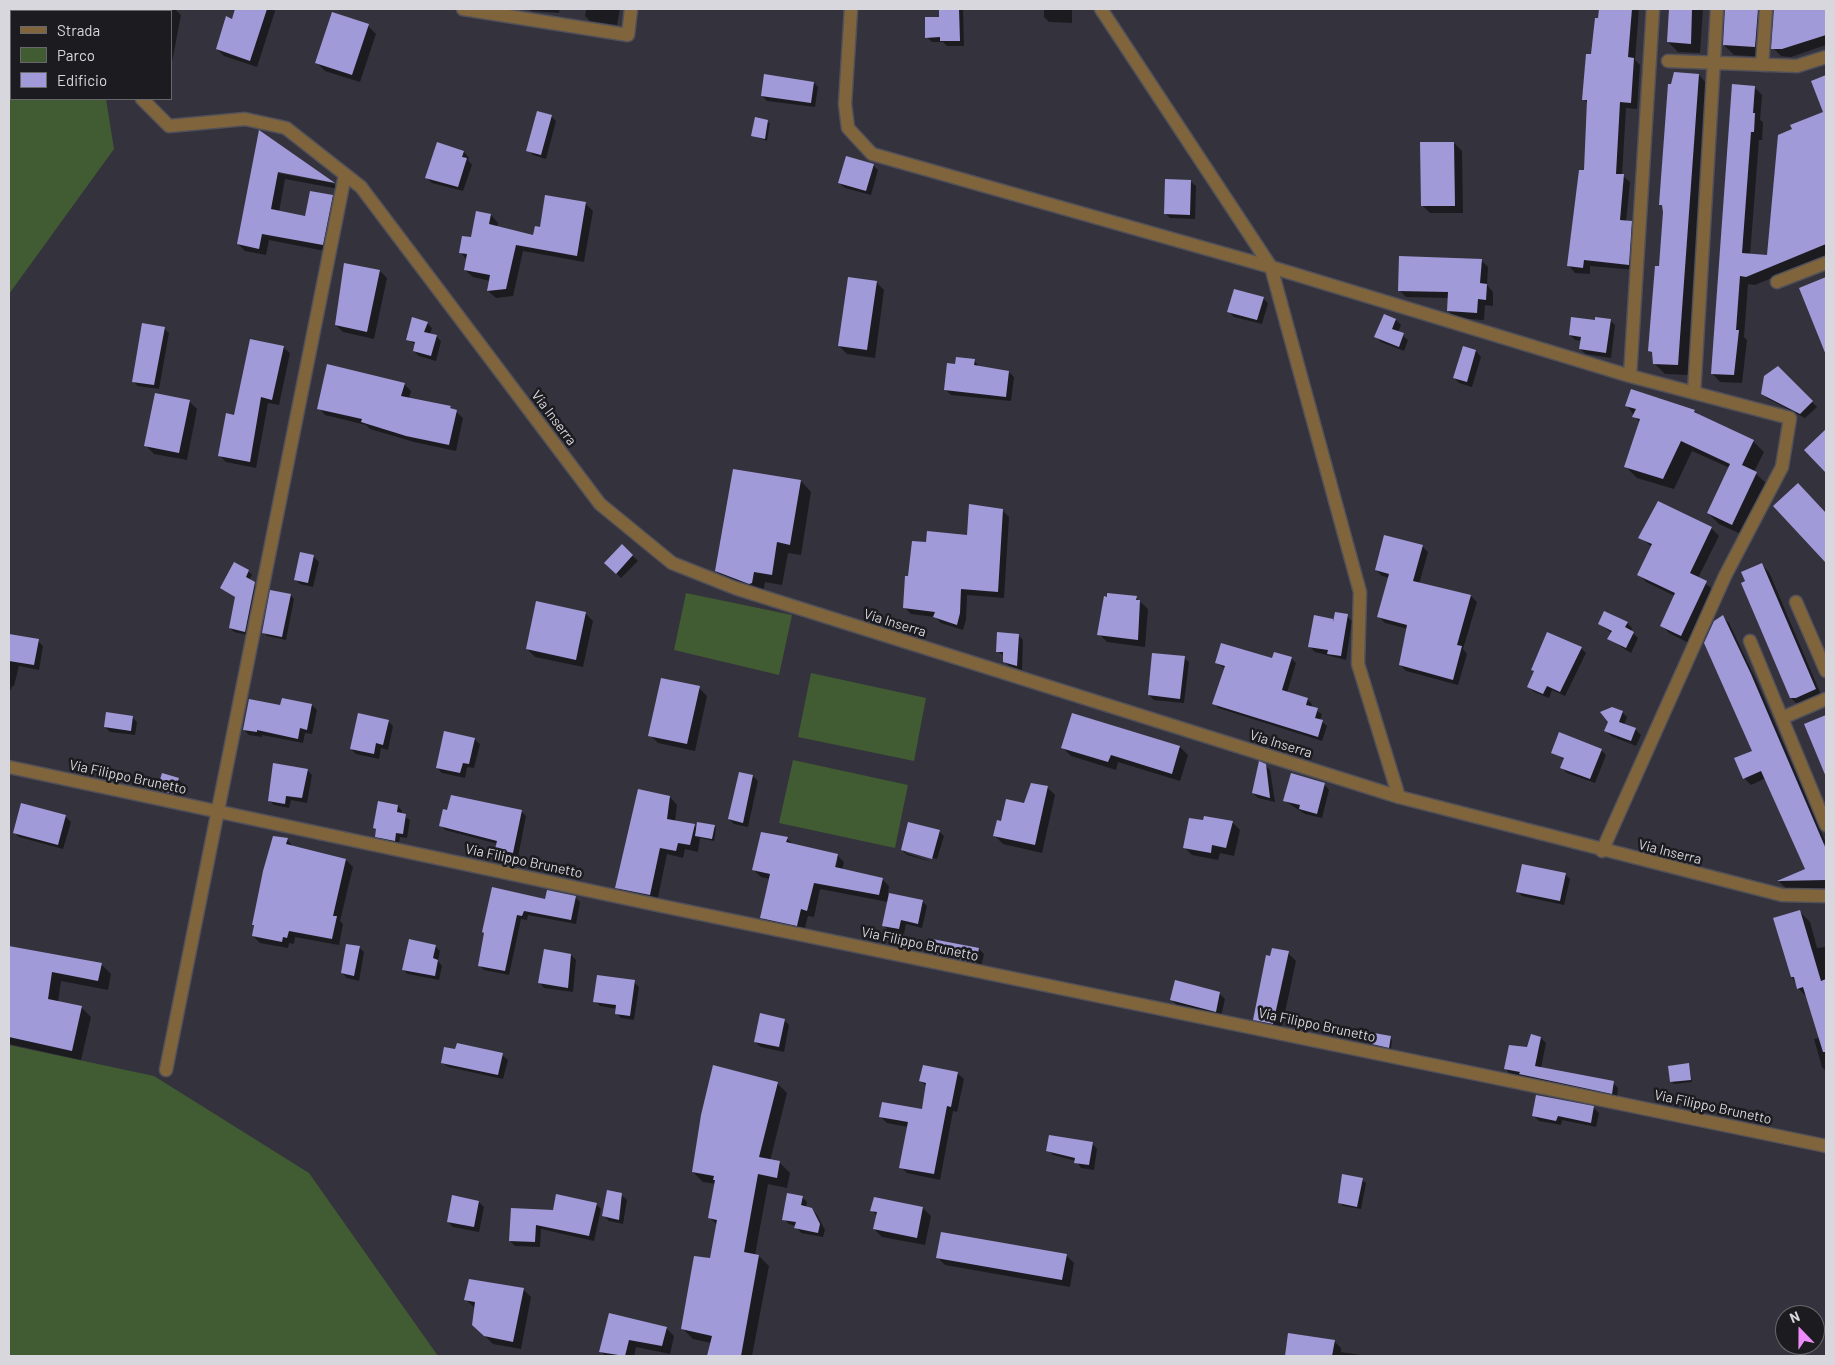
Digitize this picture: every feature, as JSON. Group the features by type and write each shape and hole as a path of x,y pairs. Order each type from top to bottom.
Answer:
{"street":[{"path":"463,9 628,35 631,9"},
{"path":"851,9 844,104 848,128 872,154 1271,267 1630,376 1790,418 1782,466 1725,576 1602,850"},
{"path":"1101,9 1271,267 1360,592 1358,664 1398,797"},
{"path":"1630,376 1653,9"},
{"path":"1694,393 1717,9"},
{"path":"1762,65 1766,9"},
{"path":"1668,60 1715,64 1797,66 1826,57"},
{"name":"Via Inserra","path":"143,100 169,126 245,119 286,128 361,187 600,504 672,563 735,588 1398,797 1782,895 1826,896"},
{"path":"166,1070 345,175"},
{"path":"1776,282 1826,263"},
{"path":"1796,602 1826,671"},
{"path":"1750,641 1826,825"},
{"path":"1782,718 1826,699"},
{"name":"Via Filippo Brunetto","path":"9,768 657,905 1826,1146"}],"green space":[{"path":"9,9 97,9 10,10 10,100 106,100 114,149 9,294"},
{"path":"686,593 792,615 779,675 674,650"},
{"path":"811,673 926,698 914,761 798,737"},
{"path":"793,760 908,785 895,848 779,823"},
{"path":"9,1045 154,1076 309,1173 438,1356 9,1356"}],"building":[{"path":"235,9 267,9 250,61 216,49 226,16 232,19"},
{"path":"939,9 959,9 960,41 940,41 940,37 925,38 925,17 939,17"},
{"path":"1599,9 1632,9 1628,57 1634,58 1631,103 1620,102 1616,174 1624,174 1620,220 1632,221 1629,265 1584,260 1583,268 1567,266 1579,170 1584,170 1587,100 1582,100 1586,54 1591,54 1595,18 1598,18"},
{"path":"1669,9 1692,9 1691,44 1667,42"},
{"path":"1725,9 1758,9 1755,47 1723,45"},
{"path":"1774,9 1826,9 1826,35 1782,49 1771,49"},
{"path":"332,12 369,24 352,75 315,63"},
{"path":"1674,72 1699,74 1678,365 1653,364 1652,352 1648,351 1655,266 1659,266 1663,212 1662,205 1659,205 1668,84 1671,84"},
{"path":"764,74 814,82 811,103 761,96"},
{"path":"1826,75 1826,244 1746,277 1740,276 1736,330 1739,330 1734,375 1711,374 1732,84 1755,86 1754,132 1751,132 1742,253 1767,255 1778,135 1792,129 1790,125 1823,112 1811,81"},
{"path":"537,111 552,115 541,155 526,151"},
{"path":"755,117 768,120 765,139 751,136"},
{"path":"259,130 335,183 278,172 271,209 305,216 310,191 333,195 323,245 262,234 259,249 237,244"},
{"path":"437,142 464,151 462,157 467,158 458,187 425,178"},
{"path":"1420,142 1454,142 1455,206 1421,206"},
{"path":"846,156 874,164 866,191 838,183"},
{"path":"1165,179 1191,180 1190,215 1164,214"},
{"path":"545,195 586,202 577,256 516,245 506,289 487,291 490,275 464,270 467,254 459,253 462,236 471,237 476,211 491,214 489,224 533,235 535,226 540,227"},
{"path":"1399,256 1482,259 1480,283 1487,284 1486,300 1478,299 1477,313 1447,311 1448,292 1398,291"},
{"path":"344,263 380,270 367,332 335,325"},
{"path":"848,277 877,281 867,350 838,346"},
{"path":"1826,277 1826,355 1799,288"},
{"path":"1234,289 1264,297 1257,320 1227,312"},
{"path":"1384,314 1396,319 1392,329 1404,333 1399,347 1374,337"},
{"path":"412,317 428,322 424,332 437,335 431,356 413,351 415,342 406,340"},
{"path":"1571,317 1595,320 1595,317 1611,319 1606,353 1579,349 1581,337 1569,335"},
{"path":"142,323 165,327 154,385 132,382"},
{"path":"250,339 284,346 272,400 261,397 250,462 218,456 226,413 234,415"},
{"path":"1463,346 1476,350 1467,382 1453,378"},
{"path":"956,357 975,359 974,365 1009,371 1006,397 944,390 947,363 955,364"},
{"path":"327,364 405,383 401,396 451,406 450,408 457,410 449,445 406,436 361,422 362,419 317,409"},
{"path":"1778,366 1813,401 1800,414 1761,394 1764,376"},
{"path":"1631,389 1695,410 1694,412 1754,440 1742,465 1757,472 1732,525 1707,513 1730,464 1681,441 1663,479 1624,467 1640,419 1632,417 1636,409 1625,406"},
{"path":"155,393 190,400 179,453 144,446"},
{"path":"1826,429 1826,473 1804,450"},
{"path":"733,469 801,480 790,545 777,542 772,575 754,572 752,583 749,584 715,571"},
{"path":"1798,483 1826,513 1826,563 1773,506"},
{"path":"1658,501 1712,527 1690,573 1707,581 1681,636 1660,626 1675,593 1637,575 1652,544 1638,538"},
{"path":"969,504 1003,509 998,592 961,589 960,613 957,625 933,617 935,612 903,608 905,576 908,576 912,541 926,542 927,531 967,535"},
{"path":"1384,535 1423,545 1413,581 1471,595 1457,645 1462,646 1453,680 1399,665 1407,625 1377,617 1389,574 1375,570"},
{"path":"622,544 633,555 616,574 604,563"},
{"path":"300,552 314,555 308,583 294,580"},
{"path":"234,562 249,570 246,577 255,582 245,632 229,628 235,597 220,588"},
{"path":"1762,563 1816,689 1796,698 1790,698 1741,583 1745,581 1741,572"},
{"path":"270,590 291,594 282,637 262,633"},
{"path":"1107,593 1137,596 1136,600 1140,600 1138,640 1097,635 1104,596 1107,597"},
{"path":"536,601 586,612 576,660 526,649"},
{"path":"1604,611 1628,622 1625,627 1634,632 1626,648 1607,639 1612,631 1598,624"},
{"path":"1335,612 1348,614 1341,656 1327,654 1328,650 1308,647 1314,615 1333,619 1333,622"},
{"path":"1723,615 1751,674 1826,849 1826,880 1777,881 1805,869 1761,771 1743,779 1734,758 1752,751 1704,643 1714,621"},
{"path":"997,632 1019,634 1017,666 1003,662 1003,652 996,652"},
{"path":"1547,632 1582,647 1560,692 1547,686 1543,694 1527,687 1534,671 1531,670"},
{"path":"9,634 39,639 34,665 9,661"},
{"path":"1221,643 1272,658 1274,652 1292,657 1282,690 1308,698 1306,705 1318,708 1315,718 1323,720 1318,737 1212,704 1225,666 1215,663"},
{"path":"1152,653 1185,656 1180,699 1148,695"},
{"path":"661,678 700,686 687,744 648,736"},
{"path":"282,698 312,704 307,730 300,728 298,739 257,730 257,732 243,730 249,699 280,705"},
{"path":"1612,707 1623,711 1619,722 1636,728 1631,741 1604,731 1608,722 1600,712"},
{"path":"106,712 133,716 131,731 104,727"},
{"path":"358,713 389,720 383,745 376,743 374,754 350,749"},
{"path":"1072,713 1180,746 1172,774 1111,755 1108,762 1061,748"},
{"path":"1826,715 1826,777 1804,724"},
{"path":"444,731 475,738 469,764 463,763 460,773 436,768"},
{"path":"1559,732 1602,749 1590,779 1560,768 1564,758 1551,753"},
{"path":"1259,761 1266,764 1270,798 1252,793"},
{"path":"273,763 308,769 302,798 286,796 285,804 268,801"},
{"path":"739,772 753,775 743,823 728,819"},
{"path":"162,773 179,778 174,794 157,790"},
{"path":"1291,773 1325,783 1317,814 1299,809 1300,805 1283,801"},
{"path":"1031,783 1048,786 1035,845 993,836 997,820 1001,821 1006,799 1024,803"},
{"path":"638,789 670,796 667,819 695,824 690,845 678,843 676,851 660,848 650,895 615,888"},
{"path":"451,795 522,810 513,853 495,849 497,841 439,826 443,809 447,810"},
{"path":"378,801 398,805 397,812 406,814 403,834 396,833 395,841 375,837 376,829 373,828"},
{"path":"21,803 66,815 58,845 13,833"},
{"path":"1204,816 1233,821 1226,848 1212,845 1211,853 1183,848 1189,818 1203,820"},
{"path":"697,822 715,825 712,839 695,836"},
{"path":"908,822 940,830 932,859 901,850"},
{"path":"761,832 788,837 786,842 838,854 835,867 883,878 879,895 814,883 807,911 801,909 797,926 760,918 770,874 752,870"},
{"path":"273,836 288,838 286,844 346,859 333,916 337,916 332,939 289,931 287,938 283,937 282,942 252,936 254,925 252,925 263,871"},
{"path":"1522,864 1566,873 1560,901 1516,892"},
{"path":"492,887 545,899 547,890 576,896 571,920 524,911 522,916 517,915 505,971 478,966 484,933 482,932"},
{"path":"889,893 923,900 918,924 901,920 899,929 882,926"},
{"path":"1800,910 1821,981 1826,979 1826,1052 1823,1052 1803,987 1797,989 1794,977 1791,977 1773,918"},
{"path":"927,938 979,948 976,963 932,953"},
{"path":"409,939 436,945 433,958 438,960 435,976 402,970"},
{"path":"346,944 360,946 354,976 341,973"},
{"path":"9,946 102,963 98,981 52,972 48,999 82,1006 72,1051 9,1037"},
{"path":"1272,948 1289,951 1273,1024 1253,1020 1266,955 1270,956"},
{"path":"544,949 571,954 568,988 538,983"},
{"path":"597,975 635,980 630,1016 615,1014 616,1005 593,1002"},
{"path":"1175,980 1220,992 1216,1012 1170,1000"},
{"path":"760,1013 785,1019 779,1047 754,1042"},
{"path":"1374,1033 1391,1036 1389,1048 1372,1044"},
{"path":"1531,1034 1541,1037 1535,1066 1614,1081 1612,1094 1504,1069 1509,1045 1527,1047"},
{"path":"457,1043 503,1053 498,1075 441,1063 444,1047 455,1049"},
{"path":"1689,1063 1691,1080 1670,1082 1668,1066"},
{"path":"713,1065 778,1082 759,1157 780,1161 777,1178 758,1174 744,1252 759,1255 741,1356 707,1356 712,1336 681,1329 694,1256 710,1258 717,1220 708,1218 715,1180 713,1180 714,1176 692,1172 701,1115"},
{"path":"923,1065 958,1072 951,1107 947,1106 934,1174 899,1168 908,1122 879,1117 882,1102 922,1109 926,1083 919,1081"},
{"path":"1536,1095 1594,1106 1591,1123 1558,1116 1556,1121 1532,1116"},
{"path":"1049,1135 1093,1142 1089,1165 1074,1163 1075,1158 1046,1151"},
{"path":"1342,1174 1363,1178 1357,1207 1338,1203"},
{"path":"607,1190 622,1193 619,1220 602,1216"},
{"path":"787,1193 803,1196 801,1205 812,1208 820,1224 818,1233 794,1228 796,1222 782,1220"},
{"path":"556,1194 597,1203 589,1236 536,1225 535,1242 509,1241 511,1208 553,1210"},
{"path":"452,1195 479,1201 474,1227 447,1222"},
{"path":"874,1197 923,1207 917,1238 873,1229 877,1212 870,1211"},
{"path":"941,1232 1067,1254 1062,1280 936,1258"},
{"path":"469,1279 524,1288 513,1342 484,1336 472,1325 475,1302 464,1300"},
{"path":"609,1313 667,1327 662,1346 629,1340 625,1356 599,1352"},
{"path":"1288,1333 1335,1340 1332,1356 1285,1356"}]}
